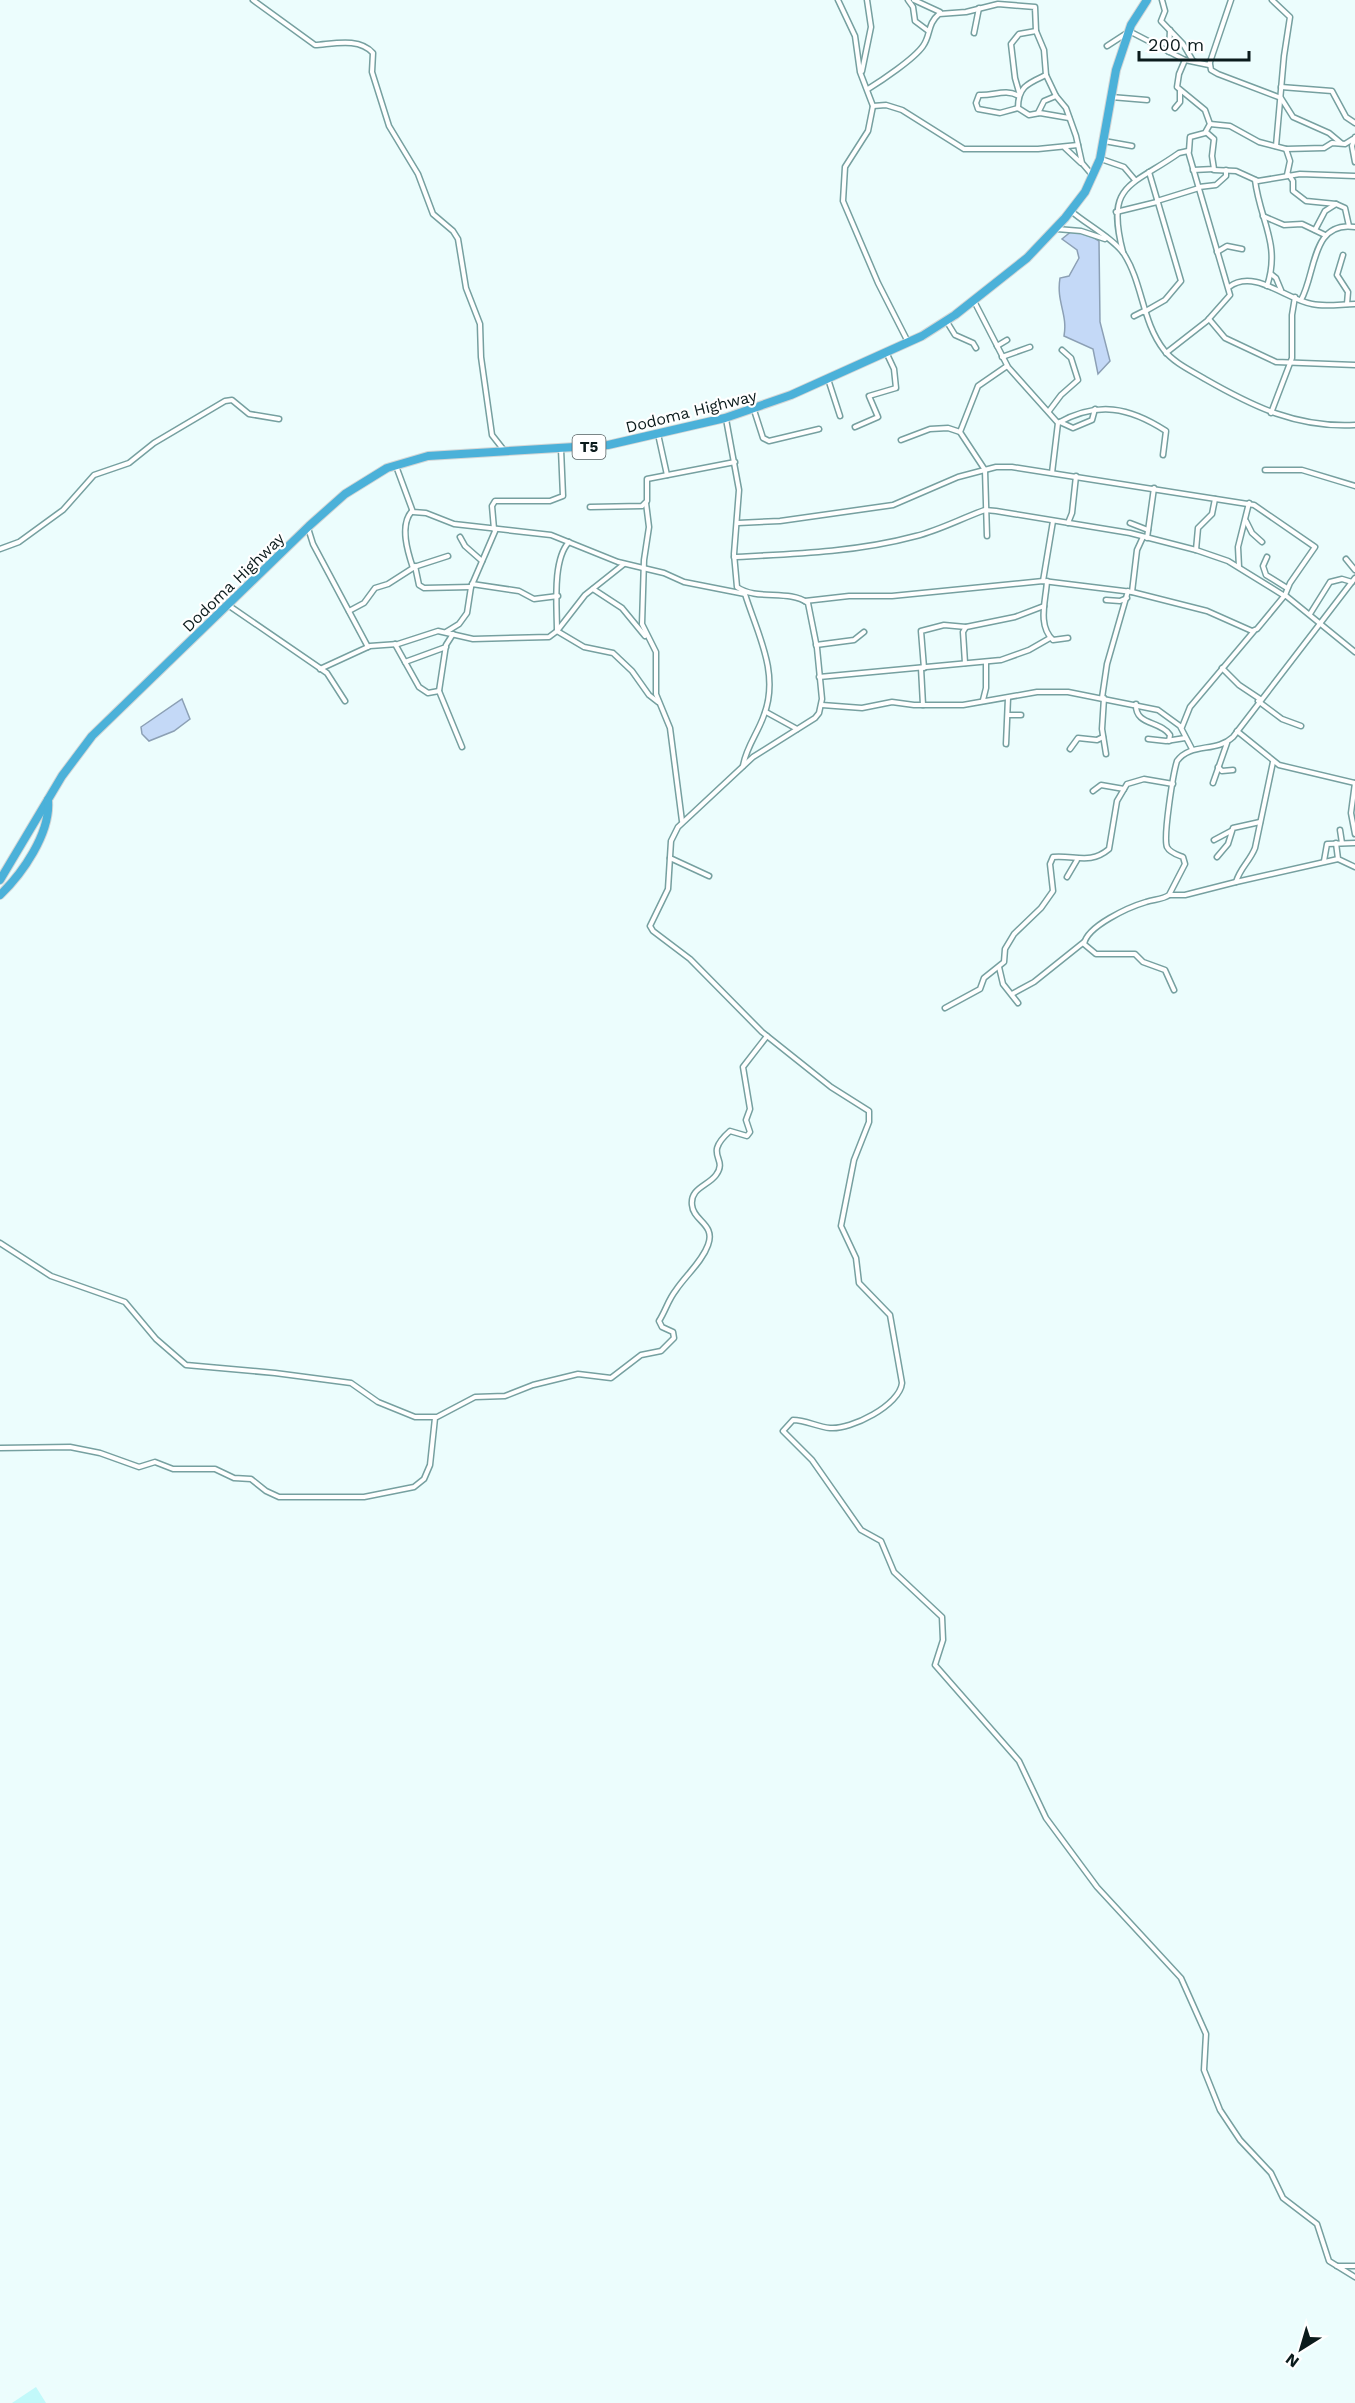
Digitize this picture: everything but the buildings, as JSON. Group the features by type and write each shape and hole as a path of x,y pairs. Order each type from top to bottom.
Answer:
{"highway":[{"name":"Dodoma Highway","path":"0,880 70,762 92,736 227,604 308,528 362,482 395,465 428,456 503,449 561,449 608,445 754,410 909,342 946,321 1020,265 1071,211 1094,177 1104,140 1110,97 1129,32 1147,0"},
{"path":"0,895 16,879 31,856 48,813 48,798"}],"street":[{"path":"253,0 315,45 339,42 366,46 373,53 372,70 389,126 418,174 433,214 453,231 458,239 466,288 480,324 481,357 492,435 503,449"},
{"path":"838,0 855,36 861,74 873,106 868,131 845,167 843,201 878,283 909,342"},
{"path":"861,74 871,32 867,0"},
{"path":"908,0 913,9 915,21 927,30"},
{"path":"914,0 941,13"},
{"path":"1162,0 1166,11 1161,21 1194,62"},
{"path":"1231,0 1210,64 1211,70 1281,98 1293,117 1329,133 1341,144"},
{"path":"1272,0 1290,16 1276,146"},
{"path":"868,89 916,55 926,42 927,30 931,21 941,13 998,4 1035,7 1036,31 1044,50 1046,75 1056,96 1065,106 1082,163"},
{"path":"974,33 979,8"},
{"path":"1169,52 1170,30"},
{"path":"1018,108 1019,94 1011,44 1019,34 1036,31"},
{"path":"1107,46 1129,32 1185,60 1210,64"},
{"path":"1166,353 1209,319 1230,295 1189,152 1190,137 1206,132 1210,124 1205,110 1177,87 1185,60"},
{"path":"1019,94 1028,82 1046,75"},
{"path":"1281,87 1332,91 1346,117 1355,123"},
{"path":"1018,108 1003,113 993,112 978,109 976,102 977,95 993,95 1003,91 1019,94"},
{"path":"1174,108 1180,102 1180,91"},
{"path":"1038,113 1044,101 1056,96"},
{"path":"1110,97 1147,100"},
{"path":"873,106 886,105 902,110 964,149 1078,146"},
{"path":"1018,108 1029,115 1038,113 1069,118"},
{"path":"1210,124 1230,126 1259,142 1287,149 1324,148 1332,143 1341,144 1354,138 1355,162"},
{"path":"1206,132 1214,139 1214,170"},
{"path":"1104,140 1132,146"},
{"path":"1064,147 1094,177"},
{"path":"1287,149 1290,164 1288,175"},
{"path":"1189,152 1179,153 1135,180 1121,197 1115,212 1123,252 1134,277 1144,312 1166,353 1232,395 1271,413 1322,424 1355,425"},
{"path":"1100,159 1124,167 1135,180"},
{"path":"1193,170 1226,170 1238,172 1255,180 1288,175 1355,176"},
{"path":"1115,212 1198,187 1217,185 1226,176 1226,170"},
{"path":"1134,316 1165,300 1181,281 1149,172"},
{"path":"1288,175 1293,180 1293,191 1301,199 1309,202 1336,204 1346,209 1349,226"},
{"path":"1255,180 1263,216 1272,239 1271,274 1267,286"},
{"path":"1315,230 1325,211 1336,204"},
{"path":"1071,211 1123,252"},
{"path":"1263,216 1284,225 1299,224 1325,235"},
{"path":"1301,300 1310,283 1319,244 1325,235 1344,226 1355,227"},
{"path":"1053,230 1076,229 1110,241"},
{"path":"1217,252 1227,246 1242,249"},
{"path":"1343,255 1337,275 1347,289 1347,304"},
{"path":"1271,274 1276,278 1282,293"},
{"path":"1229,287 1247,281 1267,286 1314,305 1355,304"},
{"path":"1271,413 1291,363 1295,297"},
{"path":"973,300 1007,366 1059,422 1073,428 1081,426 1092,420 1095,409"},
{"path":"1209,319 1229,341 1276,362 1355,365"},
{"path":"946,321 955,335 973,343 976,348"},
{"path":"997,346 1007,340"},
{"path":"1002,357 1030,347"},
{"path":"1049,411 1060,395 1078,380 1071,358 1062,350"},
{"path":"855,427 878,417 869,396 896,388 894,369 886,351"},
{"path":"960,432 978,386 1007,366"},
{"path":"828,378 840,416"},
{"path":"0,549 27,537 63,510 94,475 130,462 157,442 225,401 232,400 249,414 279,419"},
{"path":"1059,422 1095,409 1112,408 1150,421 1166,431 1163,455"},
{"path":"754,410 764,438 770,441 819,429"},
{"path":"725,418 739,490 734,580 737,587 745,593 766,649 769,684 766,712 745,752 742,767"},
{"path":"1052,472 1059,422"},
{"path":"901,440 930,429 948,428 960,432 985,470 987,536"},
{"path":"658,434 667,475"},
{"path":"320,669 368,647 395,644 446,632 459,624 467,613 471,585 495,529 494,502 550,501 563,496 561,449"},
{"path":"648,639 642,624 644,567 649,527 646,503 647,479 735,462"},
{"path":"395,465 412,511"},
{"path":"738,524 780,521 893,504 958,477 985,470 1012,467 1249,503 1269,513 1315,547 1284,595 1190,707 1182,728"},
{"path":"1265,470 1302,470 1355,486"},
{"path":"1068,523 1072,513 1076,476"},
{"path":"1106,754 1103,737 1103,698 1107,664 1130,592 1137,550 1148,530 1154,488"},
{"path":"1196,550 1198,528 1212,514 1215,499"},
{"path":"590,507 640,506 646,503"},
{"path":"1239,567 1238,547 1249,503"},
{"path":"734,557 808,553 892,542 920,535 985,510 1017,513 1145,537 1196,550 1239,567 1310,614 1355,652"},
{"path":"412,511 426,513 454,524 551,535 624,564 644,567 684,582 745,593 805,601 849,596 892,596 1045,581 1130,592 1207,611 1254,631"},
{"path":"412,511 405,523 408,555 419,585 424,588 471,585 519,591 534,599 558,596"},
{"path":"1245,517 1250,530 1262,542"},
{"path":"1050,638 1043,619 1045,581 1053,521"},
{"path":"1130,523 1148,530"},
{"path":"308,528 313,544 368,647"},
{"path":"460,537 465,546 482,561"},
{"path":"557,631 560,556 569,542"},
{"path":"349,611 364,603 375,588 388,584 414,567 448,556"},
{"path":"1267,557 1263,566 1266,575 1287,588"},
{"path":"1346,559 1355,570"},
{"path":"446,632 473,639 516,636 540,639 557,631 574,607 624,564"},
{"path":"1310,614 1330,582 1342,579 1353,580"},
{"path":"1213,783 1227,742 1353,580"},
{"path":"593,589 622,608 656,652 658,702 670,728 682,822"},
{"path":"1106,600 1120,601 1128,598"},
{"path":"805,601 810,609 816,645 822,705 815,718 778,740 742,767 682,822 674,833 668,889 652,920 651,929 690,959 767,1036 822,1081 869,1112 869,1122 854,1160 841,1228 856,1258 860,1283 890,1315 902,1383 900,1392 894,1400 858,1422 830,1428 791,1420 783,1432 807,1453 861,1530 881,1541 894,1572 942,1617 943,1640 935,1665 1019,1761 1046,1818 1097,1887 1181,1978 1206,2034 1204,2070 1220,2110 1240,2140 1272,2175 1283,2198 1317,2224 1327,2257 1336,2267 1355,2277"},
{"path":"227,604 294,648 329,675 345,701"},
{"path":"923,705 920,637 922,630 944,625 966,627 1007,619 1044,606"},
{"path":"965,663 963,632 966,627"},
{"path":"557,631 584,647 613,653 632,671 649,695 658,702"},
{"path":"816,645 854,640 864,632"},
{"path":"453,634 446,647 439,690 462,747"},
{"path":"819,676 986,662 1016,656 1050,638 1056,640 1068,638"},
{"path":"395,644 419,687 428,693 439,690"},
{"path":"405,662 446,647"},
{"path":"983,700 986,688 986,662"},
{"path":"1222,669 1282,719 1301,726"},
{"path":"822,705 862,708 892,702 963,705 1050,691 1103,698 1158,710 1182,728 1192,749"},
{"path":"1006,744 1008,698"},
{"path":"1136,704 1140,718 1163,727 1170,735 1169,741"},
{"path":"766,712 798,729"},
{"path":"1009,715 1021,715"},
{"path":"1237,731 1273,762 1355,783 1351,813 1355,834"},
{"path":"1070,749 1078,738 1097,740 1103,737"},
{"path":"1148,739 1169,741 1185,738"},
{"path":"1169,895 1185,864 1183,857 1169,850 1166,844 1177,761 1192,749 1212,747 1227,742"},
{"path":"1236,882 1239,871 1251,857 1261,822 1273,762"},
{"path":"1218,767 1222,771 1233,770"},
{"path":"945,1008 980,989 983,979 1005,960 1005,949 1014,934 1041,908 1053,891 1052,859 1095,858 1110,849 1113,818 1127,784 1137,780 1173,784"},
{"path":"1093,791 1099,785 1124,789"},
{"path":"1214,840 1236,827 1247,827 1261,822"},
{"path":"1340,830 1342,843"},
{"path":"1217,857 1228,844 1231,831"},
{"path":"1336,843 1338,860"},
{"path":"1323,862 1327,845 1355,843"},
{"path":"670,858 709,876"},
{"path":"1067,877 1077,860"},
{"path":"1012,994 1034,982 1085,941 1094,928 1146,902 1323,862 1338,860 1355,867"},
{"path":"1085,941 1088,949 1096,954 1135,954 1143,962 1161,968 1168,974 1174,990"},
{"path":"999,967 1003,984 1018,1003"},
{"path":"0,1243 42,1271 94,1293 125,1302 156,1339 186,1365 351,1383 378,1402 410,1416 435,1418 475,1397 505,1396 533,1385 578,1374 611,1378 641,1355 659,1352 669,1344 674,1334 660,1323 666,1305 703,1255 710,1241 708,1228 692,1209 692,1200 700,1186 717,1173 720,1162 716,1149 718,1143 731,1131 746,1136 750,1132 746,1120 750,1109 743,1067 767,1036"},
{"path":"0,1448 70,1447 105,1454 140,1467 155,1462 173,1469 215,1469 234,1478 251,1479 266,1491 283,1498 364,1497 414,1487 423,1481 430,1468 435,1418"},
{"path":"1336,2267 1355,2266"}],"shaded area":[{"path":"1073,230 1088,234 1099,241 1100,322 1110,361 1098,374 1093,349 1064,336 1060,278 1069,276 1079,258 1077,250 1062,239"},
{"path":"182,699 190,719 174,731 149,741 142,734 141,727"},
{"path":"36,2387 46,2403 12,2403"}]}
